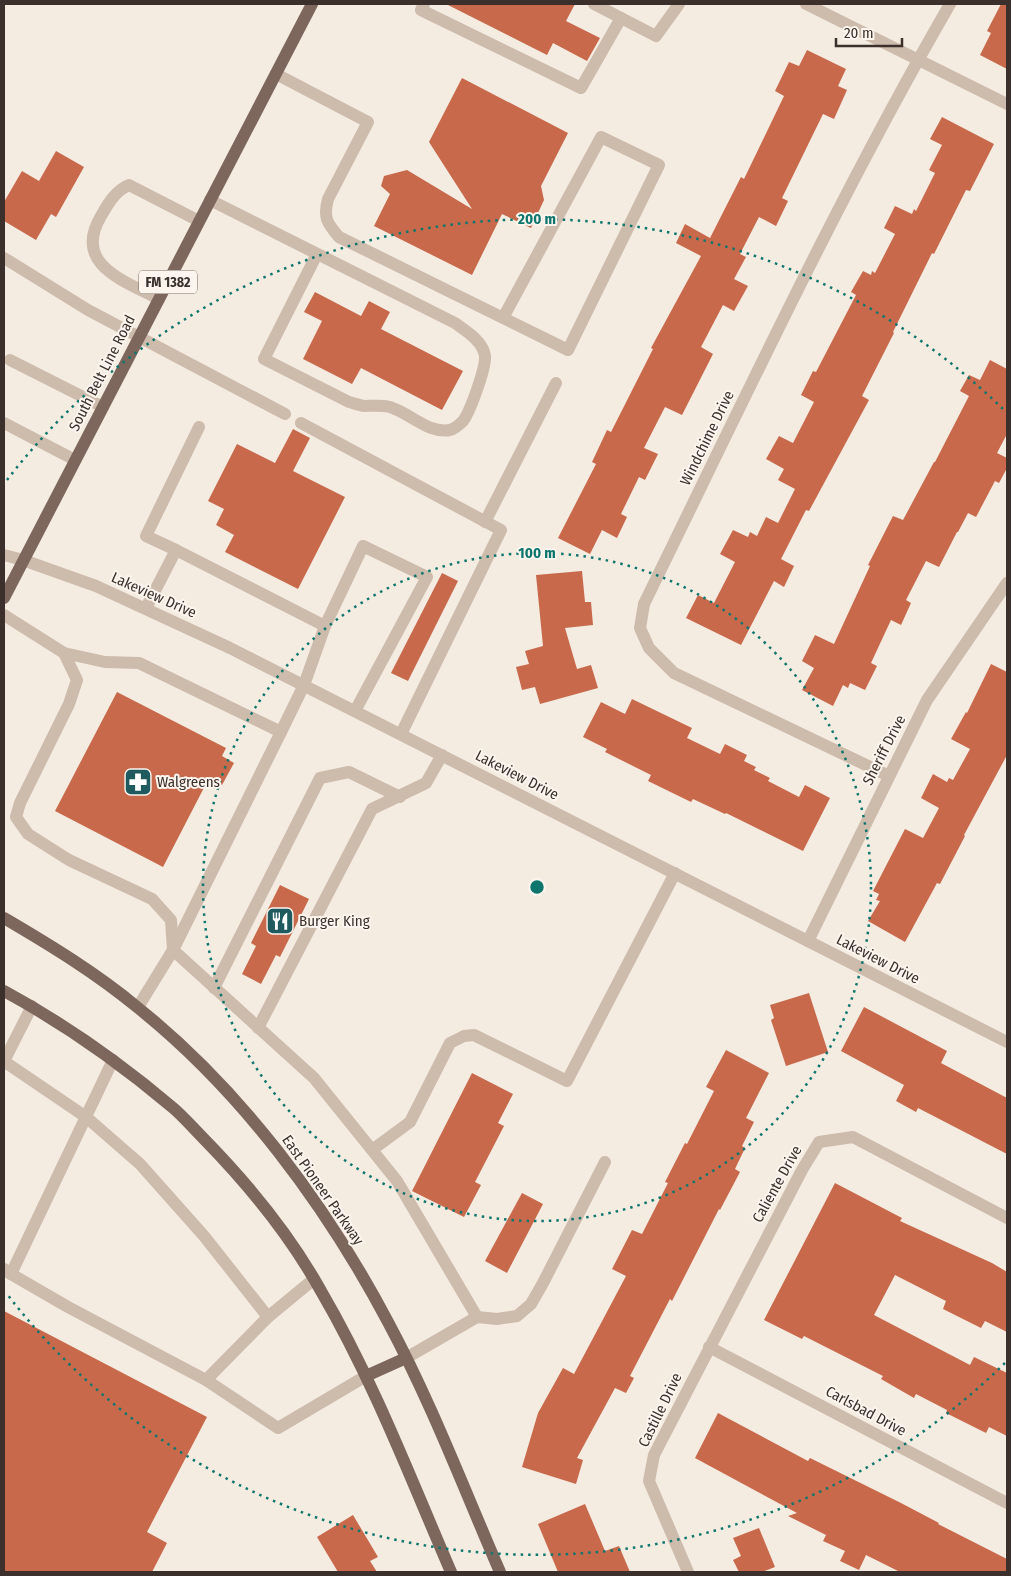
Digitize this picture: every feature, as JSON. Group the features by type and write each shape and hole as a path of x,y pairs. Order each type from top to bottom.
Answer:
{"main road":[{"name":"South Belt Line Road","path":"4,598 312,4"},
{"name":"East Pioneer Parkway","path":"4,918 75,962 138,1007 197,1060 245,1110 291,1169 345,1248 388,1321 500,1572"},
{"path":"4,991 32,1006 113,1060 173,1108 229,1164 280,1226 314,1279 366,1376 451,1572"},
{"path":"366,1376 406,1358"}],"street":[{"path":"424,4 421,10 581,88 621,18"},
{"path":"594,4 656,36 679,4"},
{"path":"806,4 918,58 1007,104"},
{"name":"Windchime Drive","path":"889,776 674,673 649,648 640,628 644,604 808,270 918,58 950,4"},
{"path":"276,74 368,122 328,199 324,212 330,227 339,237 503,318 568,350 658,165 601,137 503,318"},
{"path":"159,299 103,269 93,248 93,234 99,220 114,197 122,188 129,185 199,221"},
{"path":"210,200 318,254 455,323 471,334 480,345 485,356 484,367 480,384 463,421 452,430 437,430 391,407 363,406 349,402 264,359 318,254"},
{"path":"4,258 88,310 285,414"},
{"path":"10,360 103,407"},
{"path":"486,522 556,383"},
{"path":"4,423 75,460"},
{"path":"302,423 501,530 401,734"},
{"path":"200,427 146,536 325,626"},
{"path":"138,1007 172,950 304,685 325,626 363,546 427,577 355,711"},
{"path":"146,608 176,550"},
{"name":"Lakeview Drive","path":"4,555 96,586 146,608 304,685 1007,1042"},
{"name":"Sheriff Drive","path":"808,941 927,700 1007,583"},
{"path":"4,615 64,654 105,662 138,663 280,732"},
{"path":"64,654 77,680 69,704 20,803 16,817 28,834 69,860 152,899 171,920 172,950 314,1078 397,1181 477,1317"},
{"path":"258,1028 372,809 426,783 442,755"},
{"path":"214,988 320,778 349,772 400,797"},
{"path":"372,1150 410,1122 450,1043 464,1036 474,1035 567,1081 674,873"},
{"path":"32,1006 4,1062 86,1117 140,1164 204,1236 268,1317"},
{"path":"113,1060 7,1271 68,1307 206,1380 278,1428 366,1376"},
{"name":"Caliente Drive","path":"709,1347 802,1170 819,1142 852,1137 1007,1218"},
{"path":"406,1358 477,1317 497,1320 518,1316 531,1304 605,1162"},
{"path":"206,1380 268,1317 314,1279"},
{"name":"Carlsbad Drive","path":"709,1347 1007,1504"},
{"name":"Castille Drive","path":"688,1572 649,1481 654,1455 709,1347"}],"building":[{"path":"446,4 575,4 566,21 600,38 587,61 553,43 547,55"},
{"path":"1001,4 1007,4 1007,69 980,55 991,33 987,31"},
{"path":"807,50 846,69 838,86 847,90 834,119 823,114 782,198 788,201 776,226 759,217 740,254 746,257 734,279 748,286 734,311 723,305 701,347 713,354 682,415 665,407 644,448 658,454 645,480 639,477 621,514 627,517 617,538 602,530 590,554 558,538 596,464 592,462 607,430 611,432 653,349 651,348 701,256 676,243 685,224 710,238 741,177 744,179 784,96 775,91 789,62 799,66"},
{"path":"462,78 568,133 541,186 544,200 531,228 502,214 472,275 374,226 390,194 381,186 384,176 407,170 472,209 429,142"},
{"path":"942,117 994,144 970,191 966,190 934,254 932,253 893,332 862,396 869,400 809,511 806,510 781,559 794,566 784,587 774,581 741,645 686,618 698,595 714,603 735,562 720,554 733,530 748,537 750,532 757,536 766,517 778,523 795,489 778,480 784,469 766,459 779,436 793,443 814,402 801,395 813,371 816,372 856,295 851,292 863,271 871,275 872,271 875,273 895,234 884,228 895,206 912,214 914,209 916,211 935,173 929,170 942,145 930,139"},
{"path":"56,151 84,167 56,217 51,214 36,240 4,221 4,202 22,171 39,181"},
{"path":"315,292 361,316 369,301 390,312 381,329 463,371 442,410 361,368 352,384 303,359 322,321 304,312"},
{"path":"990,360 1007,369 1007,434 997,453 1007,458 1007,468 999,483 995,481 976,517 968,513 939,567 926,561 906,600 911,603 901,625 891,620 871,663 877,666 865,690 850,683 848,688 843,685 833,706 802,690 814,668 802,661 815,635 834,644 870,566 868,565 893,516 903,520 969,396 960,391 969,375 980,380"},
{"path":"293,429 310,438 293,471 345,497 298,589 225,552 234,535 216,525 224,509 208,501 237,444 275,463"},
{"path":"582,571 585,602 591,602 593,625 565,628 577,669 591,665 598,688 540,704 535,687 522,690 516,667 529,664 525,651 543,646 536,575"},
{"path":"442,573 458,581 408,681 391,673"},
{"path":"991,664 1007,672 1007,755 940,884 937,883 905,942 868,921 880,901 876,900 879,894 873,891 905,829 923,838 939,808 921,798 933,774 947,782 949,778 953,780 970,749 951,739 967,713"},
{"name":"Walgreens","path":"117,692 226,748 222,756 234,763 222,785 209,778 163,867 55,811"},
{"path":"632,699 692,728 687,738 720,754 725,744 747,755 744,761 756,767 754,770 770,778 768,781 799,797 805,785 830,798 803,851 726,813 693,799 691,802 648,781 651,775 605,752 607,749 583,737 601,702 625,714"},
{"name":"Burger King","path":"280,885 309,899 280,957 276,955 261,984 242,974 256,946 251,943"},
{"path":"809,993 828,1052 786,1066 771,1020 774,1018 770,1005"},
{"path":"864,1007 947,1051 941,1063 1007,1098 1007,1154 918,1108 916,1112 896,1101 904,1085 841,1051"},
{"path":"726,1050 769,1073 746,1118 754,1122 742,1146 745,1148 735,1169 740,1172 630,1376 634,1378 626,1393 615,1388 577,1458 583,1460 576,1484 522,1467 538,1413 563,1368 574,1374 626,1276 612,1269 632,1230 642,1234 668,1183 665,1182 714,1091 706,1087"},
{"path":"472,1073 513,1094 498,1123 504,1126 475,1182 481,1185 464,1217 412,1191"},
{"path":"835,1183 902,1218 900,1221 992,1263 1007,1272 1007,1332 985,1321 981,1328 943,1309 946,1301 895,1275 874,1315 970,1365 974,1357 1007,1373 1007,1436 989,1427 986,1433 946,1413 947,1410 916,1394 914,1398 881,1379 883,1376 804,1336 802,1339 764,1320"},
{"path":"522,1193 543,1204 507,1273 485,1261"},
{"path":"4,1311 207,1417 147,1532 167,1543 152,1572 4,1572"},
{"path":"718,1413 808,1461 810,1458 1007,1559 1007,1572 900,1572 866,1555 859,1570 840,1561 845,1551 823,1541 826,1535 788,1516 797,1513 695,1458"},
{"path":"585,1504 605,1551 619,1546 630,1572 558,1572 538,1524"},
{"path":"353,1515 378,1557 370,1561 377,1572 338,1572 317,1537"},
{"path":"759,1528 775,1567 762,1572 739,1572 733,1560 741,1556 733,1538"}],"place":[{"name":"Walgreens","path":"138,782"},
{"name":"Burger King","path":"280,921"}]}
